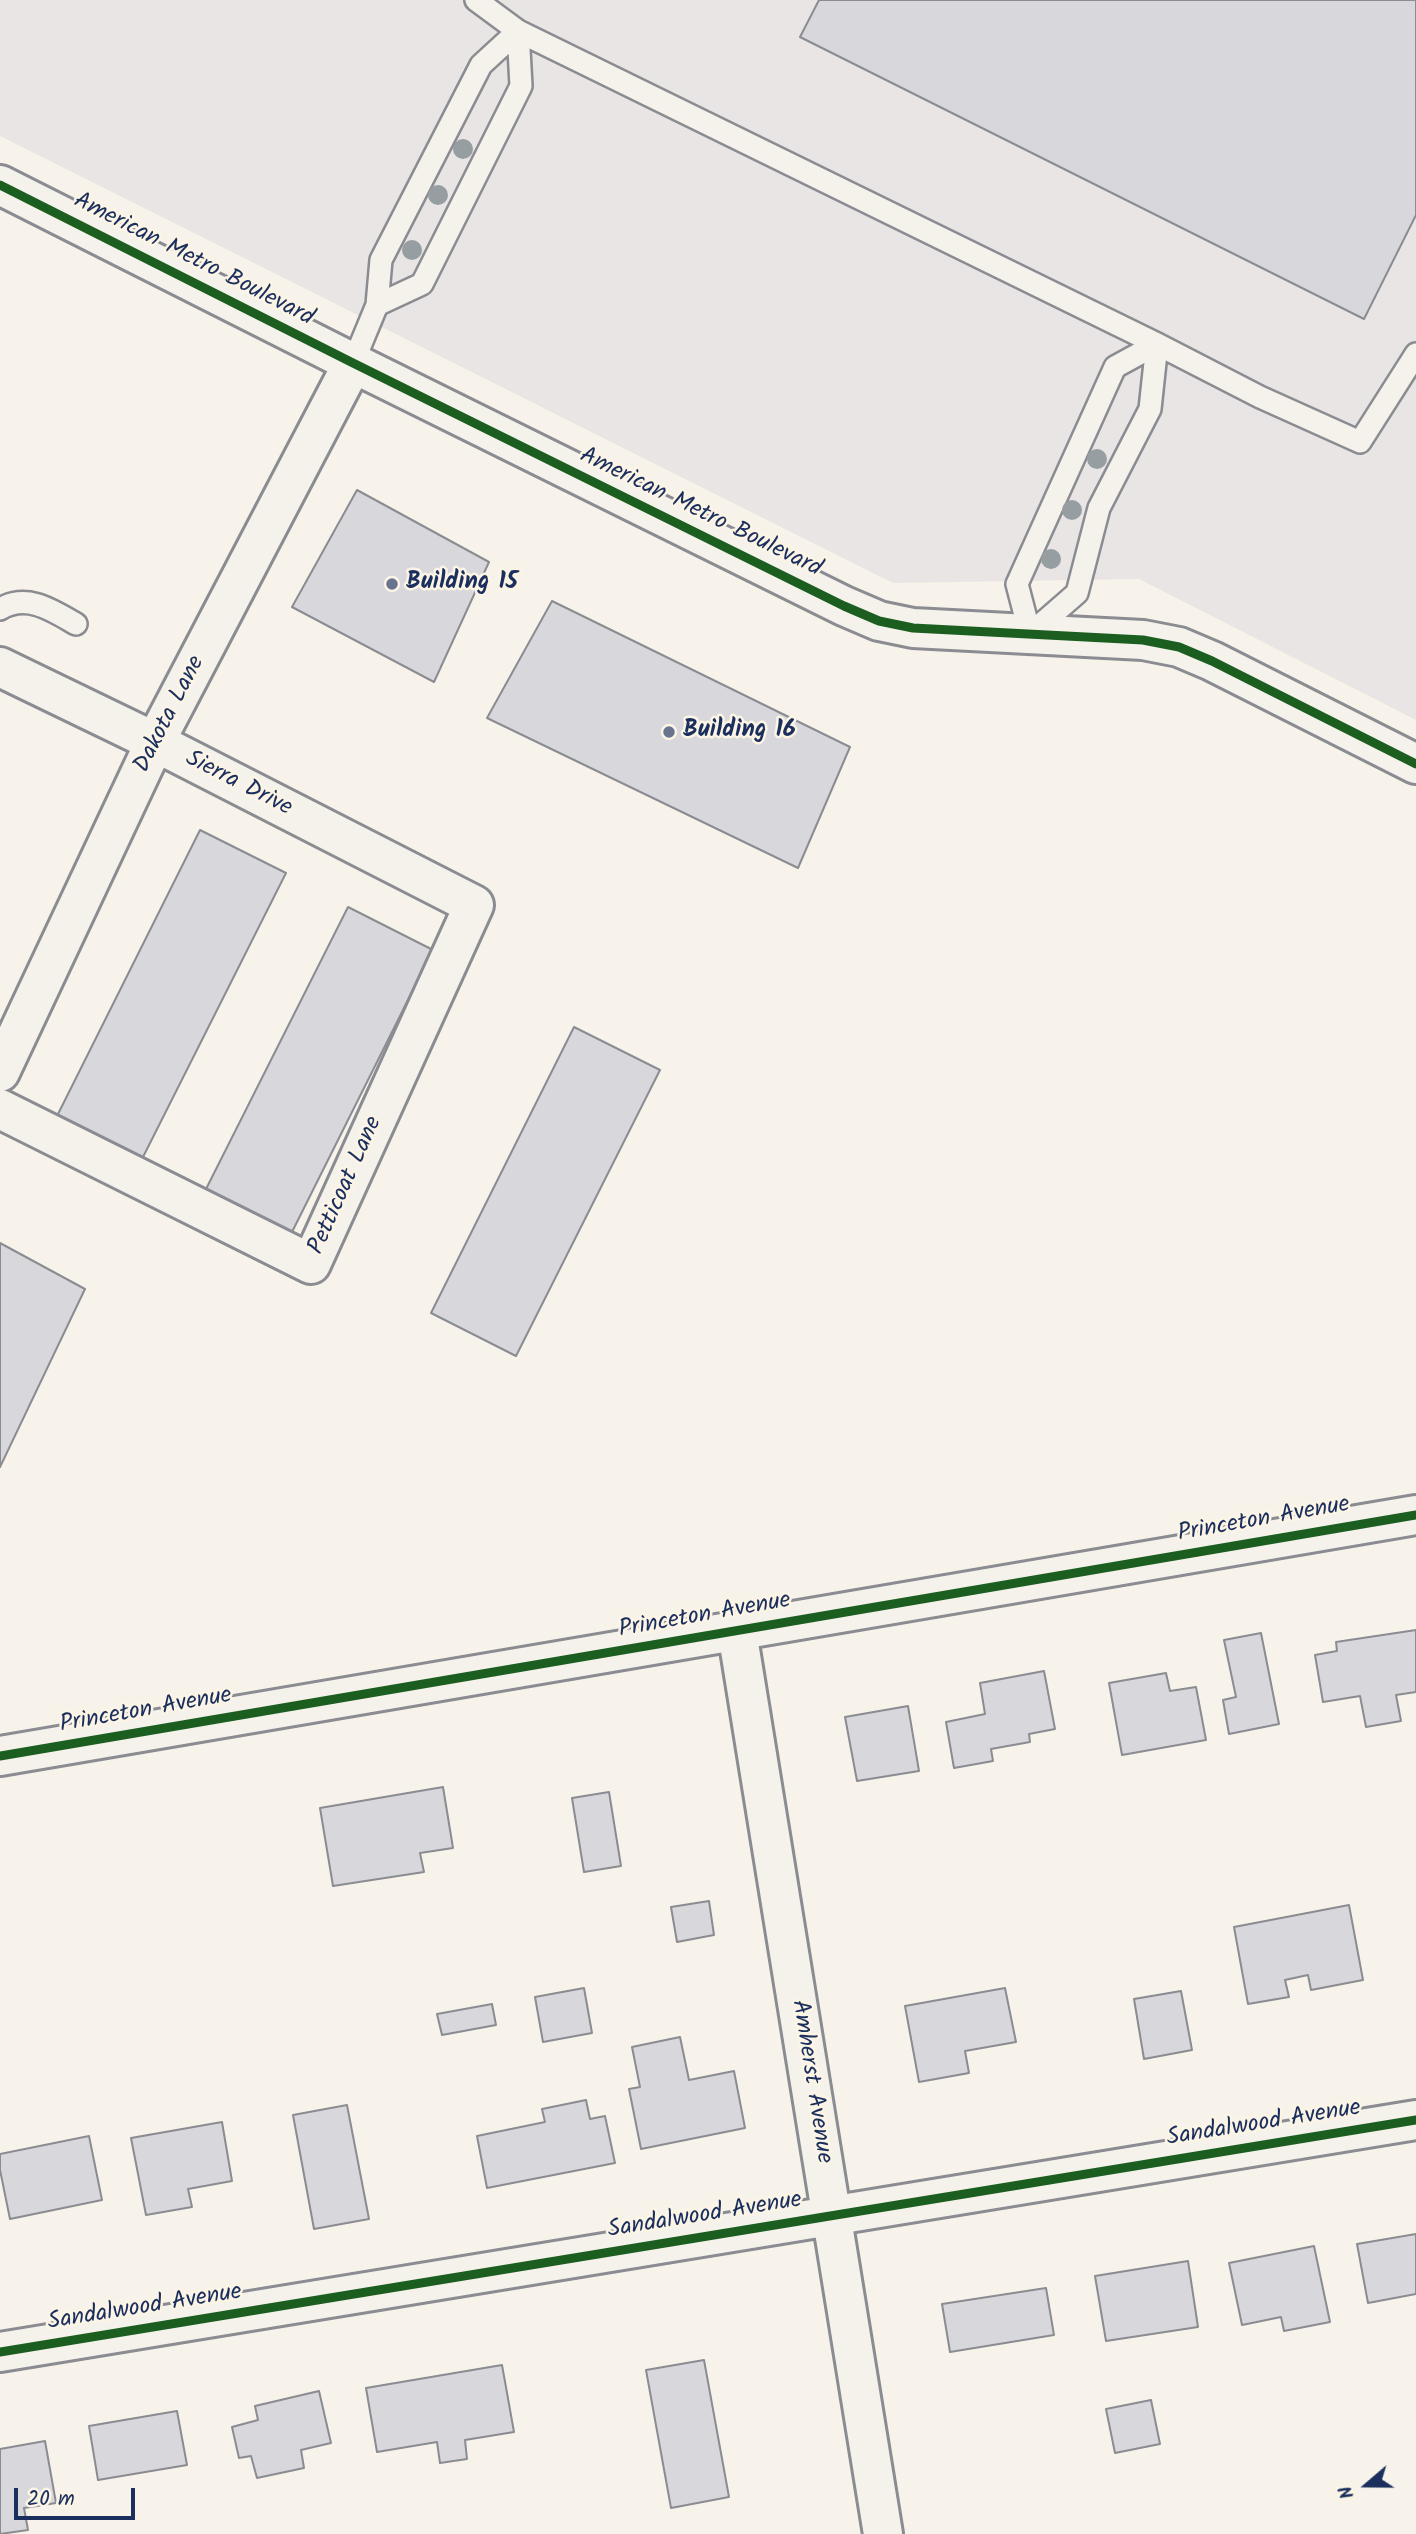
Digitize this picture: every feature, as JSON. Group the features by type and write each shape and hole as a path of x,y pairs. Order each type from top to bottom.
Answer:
{"street":[{"name":"American Metro Boulevard","path":"0,185 353,363 878,621 931,629 1125,638 1179,647 1416,764"},
{"name":"Dakota Lane","path":"0,1072 155,743 353,363"},
{"name":"Sierra Drive","path":"0,667 474,905"},
{"name":"Petticoat Lane","path":"0,1108 311,1265 474,905"},
{"name":"Princeton Avenue","path":"0,1756 1416,1515"},
{"name":"Amherst Avenue","path":"737,1631 883,2534"},
{"name":"Sandalwood Avenue","path":"0,2352 1416,2120"}],"lane":[{"path":"476,0 518,31 1260,397 1360,442 1416,354"},
{"path":"353,363 377,304 381,260 481,65 518,31"},
{"path":"377,304 422,284 521,86 518,31"},
{"path":"1157,344 1150,409 1099,508 1077,593 1030,634 1017,584 1115,367 1157,344"},
{"path":"0,609 24,600 47,607 76,624"}],"shaded area":[{"path":"0,0 1416,0 1416,720 1139,579 893,583 0,136"}],"building":[{"path":"819,0 1416,0 1416,215 1364,319 800,37"},
{"name":"Building 15","path":"357,490 489,562 434,682 292,607"},
{"name":"Building 16","path":"552,601 850,747 798,868 487,718"},
{"path":"200,830 286,873 142,1159 57,1116"},
{"path":"348,907 433,950 290,1236 204,1193"},
{"path":"574,1027 660,1070 516,1356 431,1313"},
{"path":"0,1243 85,1289 0,1467"},
{"path":"1416,1630 1416,1692 1396,1695 1401,1721 1366,1727 1360,1696 1323,1702 1315,1655 1337,1651 1336,1642"},
{"path":"1261,1633 1279,1724 1229,1734 1223,1700 1236,1697 1224,1640"},
{"path":"1044,1671 1055,1729 1029,1734 1030,1742 991,1749 993,1761 954,1768 946,1722 985,1714 980,1683"},
{"path":"1166,1673 1170,1691 1196,1687 1206,1740 1122,1755 1109,1683"},
{"path":"908,1706 919,1771 857,1781 845,1717"},
{"path":"443,1787 453,1848 420,1853 424,1872 333,1886 320,1808"},
{"path":"609,1792 621,1866 584,1872 572,1798"},
{"path":"709,1901 714,1935 677,1942 671,1907"},
{"path":"1349,1905 1363,1980 1311,1990 1308,1975 1285,1980 1289,1997 1248,2004 1234,1927"},
{"path":"584,1988 592,2033 543,2042 535,1997"},
{"path":"1005,1988 1016,2042 965,2051 969,2073 919,2082 905,2006"},
{"path":"1181,1991 1192,2050 1144,2059 1134,1999"},
{"path":"492,2004 496,2025 442,2035 437,2014"},
{"path":"680,2037 689,2080 734,2071 745,2128 641,2149 629,2089 640,2087 632,2047"},
{"path":"586,2100 590,2119 605,2116 615,2163 487,2188 477,2136 545,2122 542,2109"},
{"path":"347,2105 369,2219 314,2229 293,2115"},
{"path":"222,2122 232,2181 188,2189 192,2207 146,2215 131,2138"},
{"path":"89,2136 102,2200 10,2219 0,2170 0,2154"},
{"path":"1416,2234 1416,2294 1368,2303 1357,2244"},
{"path":"1314,2246 1330,2322 1284,2331 1281,2317 1242,2325 1229,2263"},
{"path":"1188,2261 1198,2327 1106,2341 1095,2276"},
{"path":"1046,2288 1054,2335 950,2352 942,2304"},
{"path":"704,2360 729,2497 671,2508 646,2370"},
{"path":"502,2365 514,2432 465,2440 467,2459 440,2463 437,2442 377,2452 366,2388"},
{"path":"319,2391 331,2443 301,2450 304,2468 257,2478 251,2456 239,2458 232,2427 258,2420 255,2406"},
{"path":"1151,2400 1160,2444 1115,2453 1106,2409"},
{"path":"177,2411 187,2465 98,2480 89,2426"},
{"path":"45,2441 56,2503 24,2508 28,2530 0,2534 0,2449"}],"cycle path":[{"path":"0,185 353,363 879,621 913,628 1143,640 1179,647 1416,764"},
{"path":"0,1756 1416,1515"},
{"path":"0,2352 1416,2120"}],"place":[{"name":"Building 15","path":"392,584"},
{"name":"Building 16","path":"669,732"}]}
